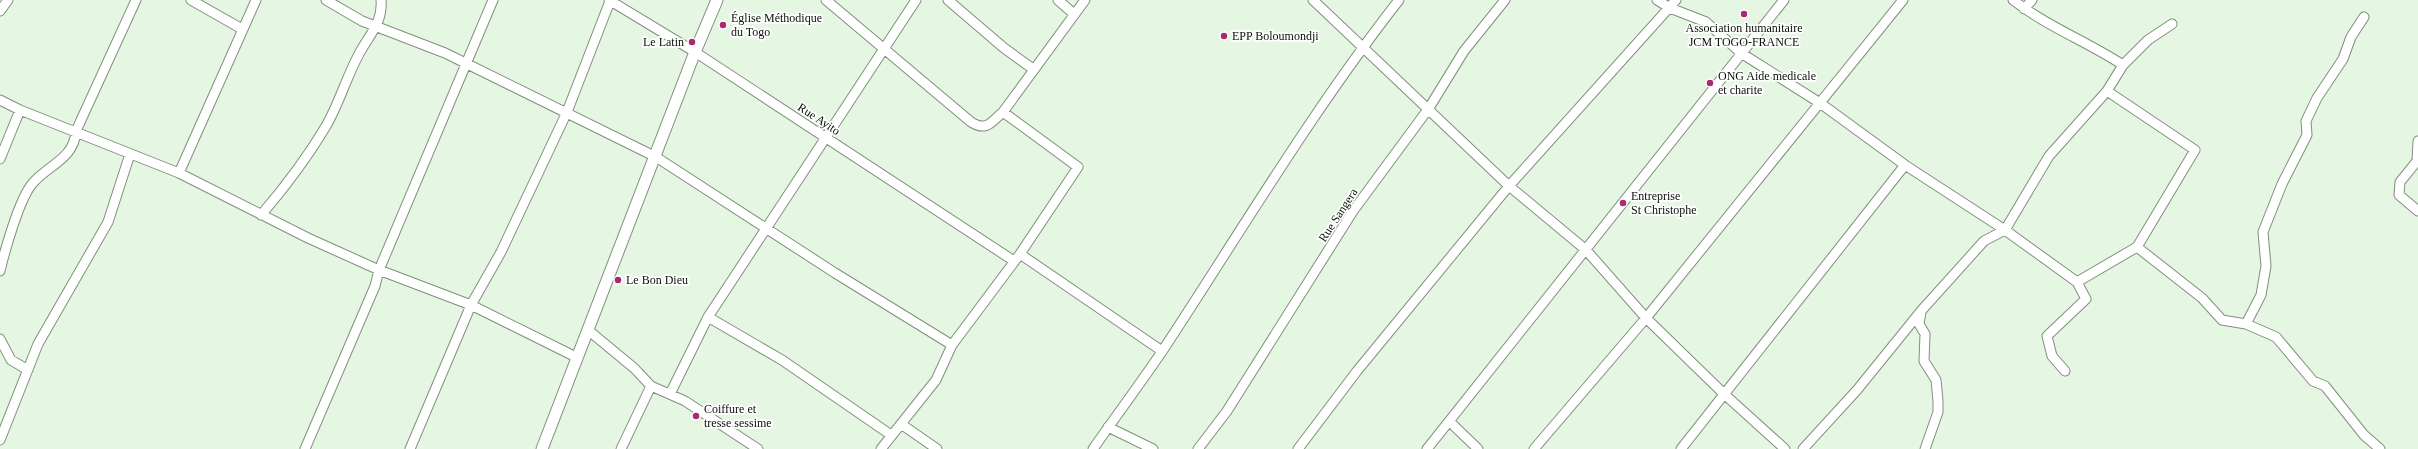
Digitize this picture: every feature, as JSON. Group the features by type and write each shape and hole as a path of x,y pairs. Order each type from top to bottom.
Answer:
{"street":[{"path":"0,11 8,0"},
{"path":"0,271 4,254 26,195 33,183 66,155 75,142 76,131 136,0"},
{"path":"190,0 242,29"},
{"path":"179,173 256,0"},
{"path":"326,0 362,21 446,53 465,64 567,112 656,157 768,228 835,273 952,345"},
{"path":"261,215 287,185 326,126 359,54 378,26 382,9 381,0"},
{"path":"305,449 374,286 378,270 493,0"},
{"path":"410,449 471,305 501,252 567,112 610,0"},
{"name":"Rue Ayito","path":"610,0 695,52 825,137 1162,351"},
{"path":"542,449 576,357 656,157 695,52 717,0"},
{"path":"826,0 883,49 979,127 986,126 1004,112 1033,69 1085,0"},
{"path":"670,394 708,317 768,228 825,137 916,0"},
{"path":"948,0 1004,48 1033,69"},
{"path":"1058,0 1074,14"},
{"path":"1313,0 1429,108 1509,186 1586,250 1646,318 1723,393 1785,449"},
{"path":"1093,449 1162,351 1231,243 1363,48 1399,0"},
{"name":"Rue Sangera","path":"1198,449 1227,411 1353,212 1429,108 1464,51 1505,0"},
{"path":"1657,0 1670,8 1706,22 1741,53 1820,103 1905,165 2005,230 2077,282 2086,299 2047,336 2052,356 2066,371"},
{"path":"1298,449 1357,371 1509,186 1676,0"},
{"path":"1427,449 1784,0"},
{"path":"1534,449 1646,318 1903,0"},
{"path":"2013,0 2024,9 2054,28 2092,45 2123,65"},
{"path":"2024,9 2032,0"},
{"path":"2246,324 2261,295 2266,266 2263,232 2271,210 2307,135 2306,121 2316,98 2343,59 2351,37 2364,17"},
{"path":"1803,449 1857,390 1921,311 1984,241 2005,230 2049,156 2107,91 2123,65 2148,40 2172,24"},
{"path":"2077,282 2137,247 2195,150 2107,91"},
{"path":"0,100 20,110 179,173 261,215 378,270 471,305 576,357"},
{"path":"0,159 20,110"},
{"path":"882,449 891,435 902,424 936,380 952,345 1017,258 1078,168 1004,112"},
{"path":"2418,141 2416,161 2400,182 2399,195 2418,210"},
{"path":"0,440 38,344 108,222 130,154"},
{"path":"1681,449 1723,393 1905,165"},
{"path":"2137,247 2202,298 2222,320 2246,324 2276,337 2313,381 2325,386 2364,435 2380,449"},
{"path":"1921,311 1919,324 1925,334 1924,361 1936,380 1938,401 1938,412 1925,449"},
{"path":"708,317 782,360 891,435"},
{"path":"588,330 634,368 651,386 670,394 758,449"},
{"path":"0,338 11,360 28,370"},
{"path":"621,449 651,386"},
{"path":"1450,422 1478,449"},
{"path":"902,424 937,449"},
{"path":"1108,427 1153,449"}],"place":[{"name":"Association humanitaire JCM TOGO-FRANCE","path":"1744,14"},
{"name":"Église Méthodique du Togo","path":"723,25"},
{"name":"EPP Boloumondji","path":"1224,36"},
{"name":"Le Latin","path":"692,42"},
{"name":"ONG Aide medicale et charite","path":"1710,83"},
{"name":"Entreprise St Christophe","path":"1623,203"},
{"name":"Le Bon Dieu","path":"618,280"},
{"name":"Coiffure et tresse sessime","path":"696,416"}]}
